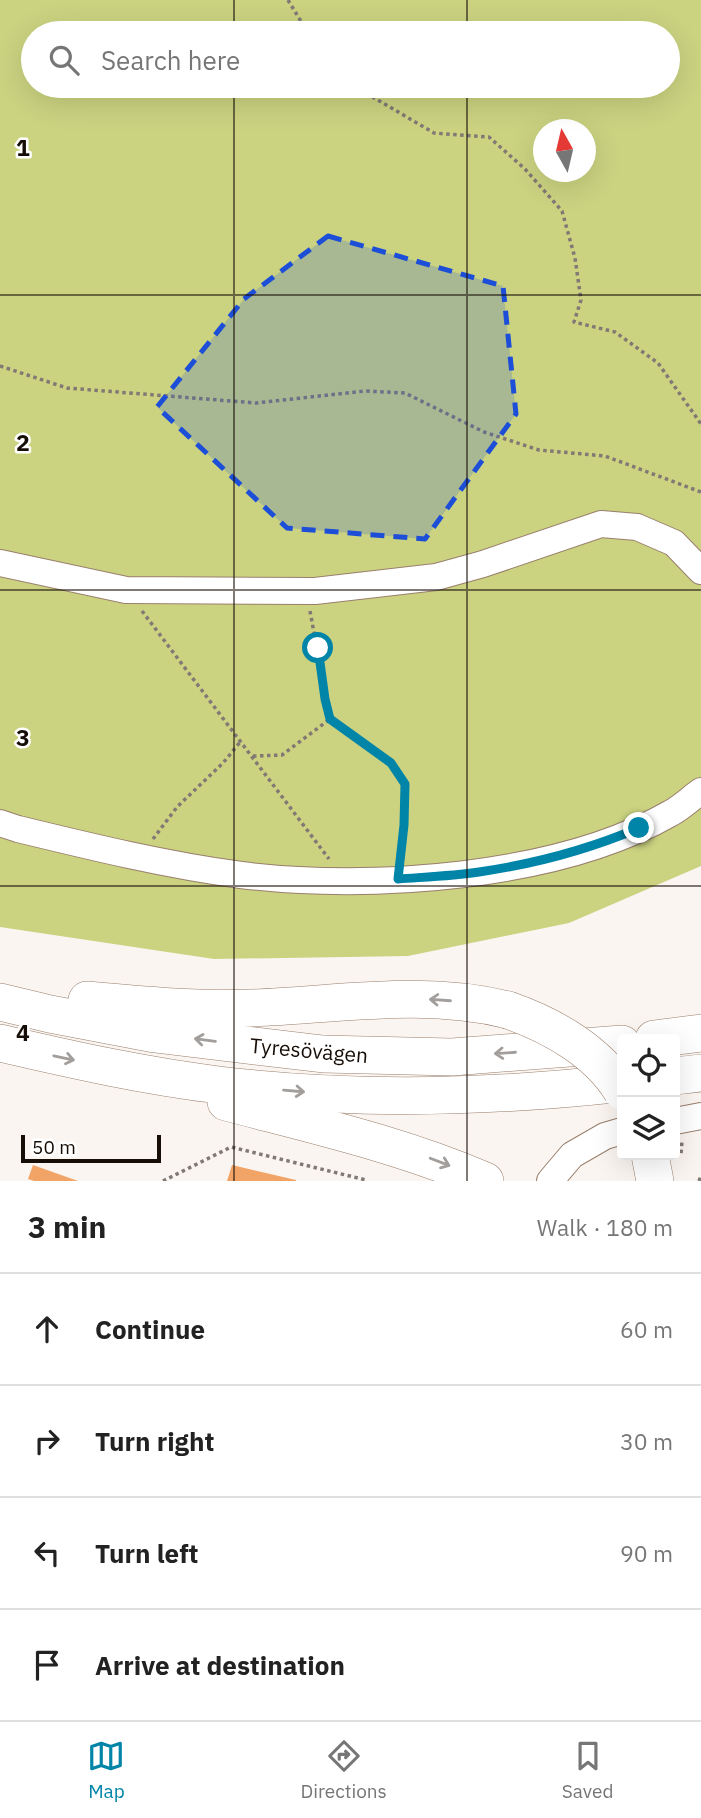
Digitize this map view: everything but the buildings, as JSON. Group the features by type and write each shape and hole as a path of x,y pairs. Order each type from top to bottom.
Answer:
{"highway":[{"path":"0,989 81,1000 198,1009 412,999 472,1003 533,1018 581,1047 617,1085"},
{"name":"Tyresövägen","path":"0,1002 155,1034 323,1054 452,1056 617,1044"},
{"path":"680,1036 701,1033"},
{"name":"Tyresövägen","path":"0,1043 129,1071 220,1085 382,1096 541,1092 617,1084"},
{"path":"129,1071 223,1101 393,1147 485,1181"},
{"path":"680,1075 701,1073"},
{"path":"651,1160 655,1181"}],"street":[{"path":"0,563 126,590 306,592 436,577 601,524 638,527 674,543 701,571"},
{"path":"0,823 142,859 241,875 292,880 398,879 478,873 559,857 598,845 673,812 701,790"},
{"path":"680,1120 701,1116"},
{"path":"550,1181 572,1155 605,1136 617,1132"}],"path":[{"path":"288,0 301,21"},
{"path":"375,98 434,133 489,137 525,169 562,211 575,258 581,300 574,322 615,332 658,363 701,424"},
{"path":"0,366 67,388 256,403 365,391 405,393 484,432 539,450 605,456 701,492"},
{"path":"126,590 242,741 344,881"},
{"path":"306,592 330,719 391,763 405,784 398,879"},
{"path":"253,756 282,755 330,719"},
{"path":"142,859 146,847 177,807 242,741"},
{"path":"163,1181 231,1147 366,1180"},
{"path":"699,1181 701,1175"}],"highlighted area":[{"path":"328,236 503,286 516,414 425,539 287,528 157,407 244,299"}],"green space":[{"path":"0,0 701,0 701,866 569,923 408,956 214,959 0,927"}],"route":[{"path":"318,648 330,719 391,763 405,784 398,879 478,873 559,857 639,828"}]}
